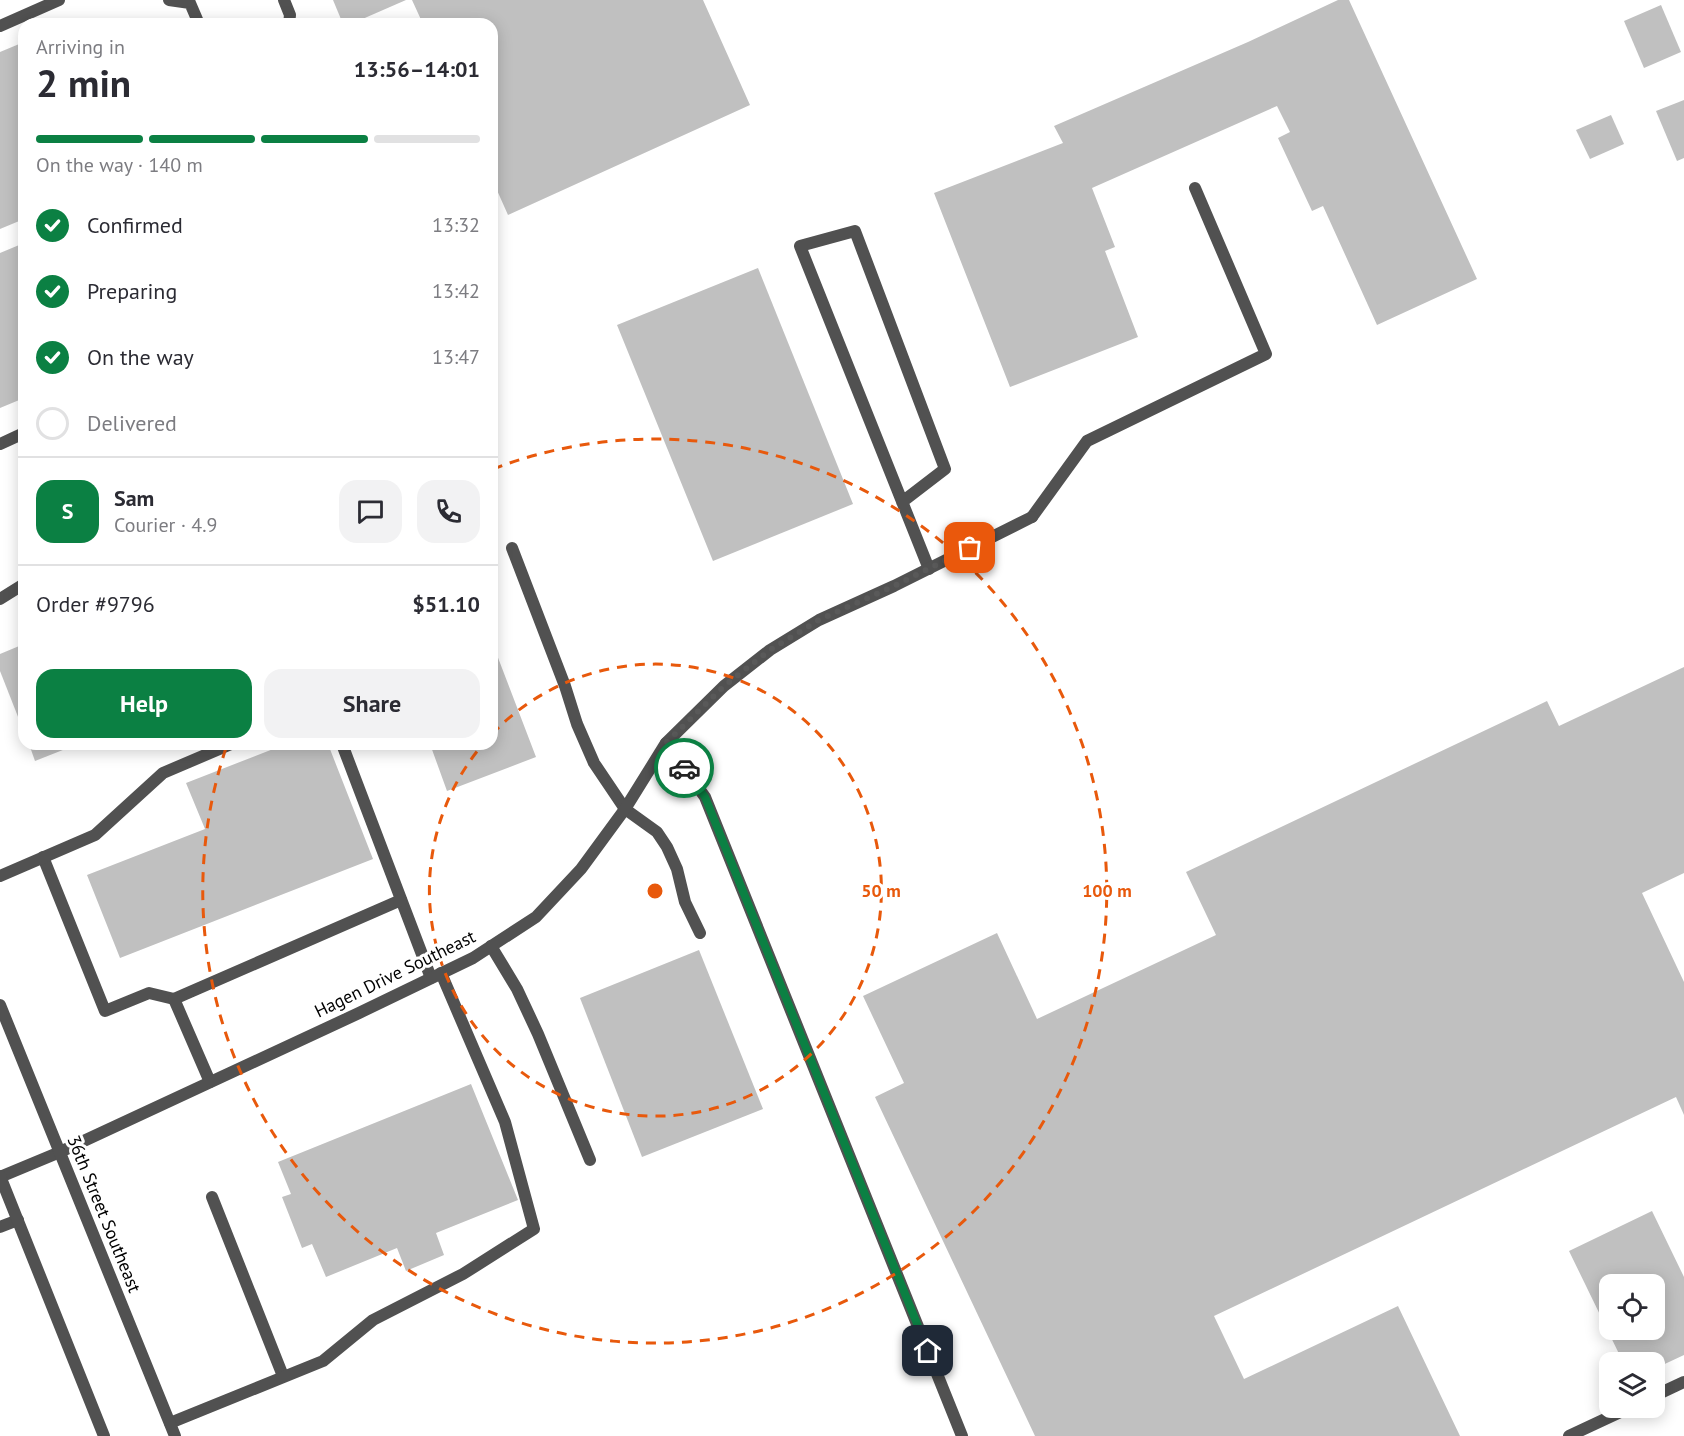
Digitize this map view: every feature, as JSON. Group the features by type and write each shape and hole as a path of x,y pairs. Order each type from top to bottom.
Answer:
{"street":[{"path":"18,18 59,0"},
{"path":"169,0 190,3 196,18"},
{"path":"284,0 290,18"},
{"path":"0,26 18,18"},
{"name":"Hagen Drive Southeast","path":"0,1177 60,1152 473,958 536,916 580,869 625,808 666,743 724,686 770,650 819,620 929,569 1032,517 1087,441 1266,354 1194,188"},
{"path":"902,502 945,469 855,231 800,246 898,492 902,502 929,569"},
{"path":"0,444 18,436"},
{"path":"512,548 581,734 594,763 625,808 657,832 668,847 677,869 685,902 700,933"},
{"path":"0,599 18,588"},
{"path":"666,743 705,797 962,1436"},
{"path":"0,876 95,835 163,773 217,750"},
{"path":"170,1423 323,1360 373,1320 464,1274 534,1229 505,1122 401,900 344,750"},
{"path":"43,857 105,1011 149,993 174,999 401,900"},
{"path":"491,946 517,989 538,1034 590,1160"},
{"path":"174,999 210,1082"},
{"name":"36th Street Southeast","path":"0,1005 175,1436"},
{"path":"0,1177 104,1436"},
{"path":"212,1197 283,1376"},
{"path":"0,1227 18,1220"},
{"path":"1665,1391 1684,1382"},
{"path":"1569,1436 1607,1418"}],"building":[{"path":"333,0 406,0 365,18 340,18"},
{"path":"412,0 703,0 750,105 508,215 498,192 498,18 420,18"},
{"path":"1338,0 1349,0 1477,279 1377,325 1323,206 1312,211 1278,138 1290,132 1277,106 1092,188 1115,247 1105,251 1138,337 1010,387 934,193 1063,143 1054,126 1248,42"},
{"path":"1661,5 1681,52 1644,68 1624,21"},
{"path":"18,44 18,222 0,229 0,52"},
{"path":"1684,100 1684,158 1677,161 1656,111"},
{"path":"1611,115 1624,144 1590,159 1576,130"},
{"path":"18,246 18,400 0,408 0,253"},
{"path":"758,268 853,504 713,561 617,325"},
{"path":"18,646 18,717 0,671 0,654"},
{"path":"498,658 536,757 447,791 432,750 498,750"},
{"path":"1684,667 1684,873 1642,893 1684,982 1684,1115 1676,1097 1214,1316 1244,1379 1398,1306 1460,1436 1035,1436 875,1097 904,1083 863,996 997,933 1037,1019 1216,935 1186,872 1547,701 1559,726"},
{"path":"31,750 63,750 35,761"},
{"path":"271,750 330,750 373,859 120,958 87,875 205,829 186,783"},
{"path":"699,950 763,1109 642,1157 580,998"},
{"path":"471,1084 518,1200 436,1233 444,1255 406,1271 397,1248 326,1277 312,1244 302,1248 282,1197 291,1194 278,1162"},
{"path":"1652,1211 1684,1277 1684,1355 1665,1364 1665,1352 1618,1352 1612,1340 1665,1340 1665,1274 1599,1274 1599,1313 1569,1251"}],"way so far":[{"path":"684,768 666,743 724,686 770,650 819,620 970,548"}],"route":[{"path":"684,768 705,797 928,1351"}]}
